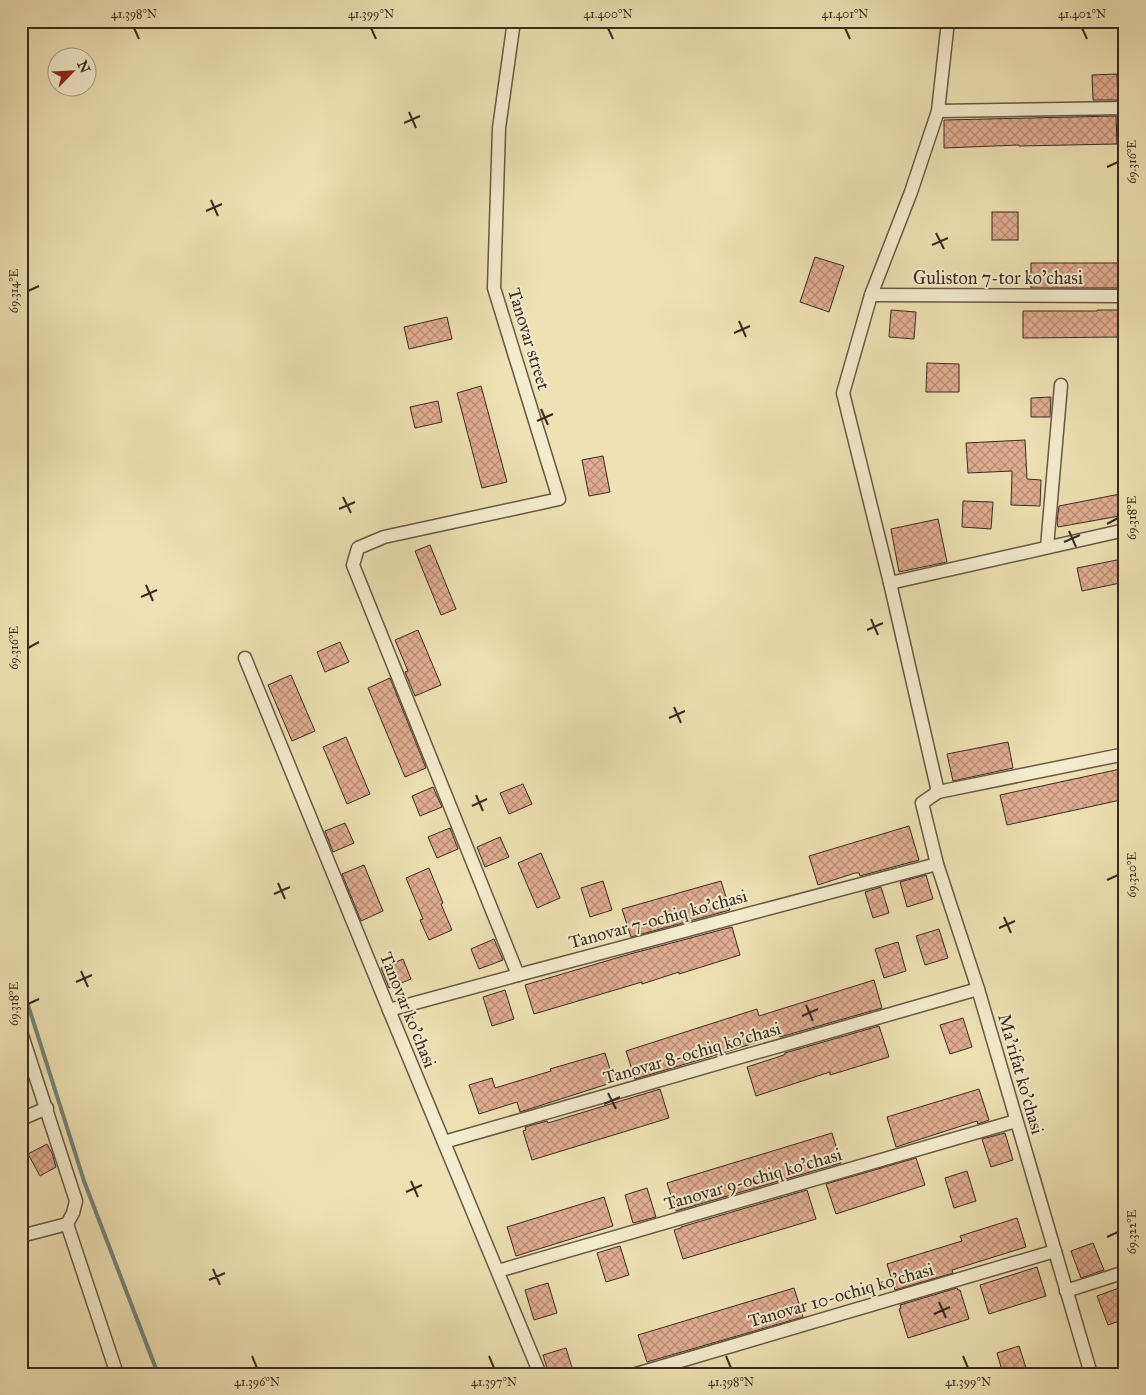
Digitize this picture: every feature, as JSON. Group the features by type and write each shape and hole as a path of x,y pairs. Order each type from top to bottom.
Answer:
{"street":[{"name":"Tanovar street","path":"514,21 499,128 494,288 559,499 384,537 358,548 353,565 518,975"},
{"path":"948,21 938,111 911,192 871,295 843,393 890,583 938,792 1125,754"},
{"path":"938,111 1125,108"},
{"name":"Guliston 7-tor ko'chasi","path":"871,295 1125,296"},
{"path":"1047,547 1062,386"},
{"path":"890,583 1125,530"},
{"name":"Tanovar ko'chasi","path":"245,658 540,1374"},
{"name":"Ma'rifat ko'chasi","path":"938,792 922,803 937,864 978,989 1091,1374"},
{"name":"Tanovar 7-ochiq ko'chasi","path":"389,1010 937,864"},
{"name":"Tanovar 8-ochiq ko'chasi","path":"444,1142 978,989"},
{"path":"21,1032 76,1201 73,1213 67,1224 21,1236"},
{"path":"21,1119 47,1108"},
{"name":"Tanovar 9-ochiq ko'chasi","path":"498,1271 1016,1121"},
{"path":"67,1224 117,1374"},
{"name":"Tanovar 10-ochiq ko'chasi","path":"636,1374 1056,1251"},
{"path":"1066,1291 1125,1272"}],"building":[{"path":"1117,74 1118,100 1093,100 1092,75"},
{"path":"1116,116 1117,144 944,148 944,120"},
{"path":"992,212 1018,212 1018,240 992,240"},
{"path":"815,257 844,266 829,312 800,302"},
{"path":"1031,263 1125,263 1125,288 1031,288"},
{"path":"891,310 916,312 914,339 889,337"},
{"path":"1123,310 1123,337 1023,338 1023,311"},
{"path":"447,317 452,339 409,349 404,327"},
{"path":"927,363 959,364 959,392 926,392"},
{"path":"481,386 507,482 482,488 457,393"},
{"path":"1051,397 1050,417 1031,417 1031,398"},
{"path":"438,401 442,422 415,428 410,407"},
{"path":"1025,440 1027,479 1041,480 1040,506 1011,505 1012,471 968,473 966,443"},
{"path":"603,456 610,492 589,496 582,460"},
{"path":"1125,493 1125,515 1058,527 1059,506"},
{"path":"963,501 993,502 991,529 962,527"},
{"path":"938,519 947,562 899,572 891,529"},
{"path":"430,545 456,609 441,615 415,551"},
{"path":"1122,559 1125,570 1125,582 1082,591 1077,568"},
{"path":"418,630 441,685 415,696 405,672 408,671 395,640"},
{"path":"340,642 349,662 325,672 317,652"},
{"path":"291,675 315,731 292,741 268,685"},
{"path":"390,678 426,768 405,777 368,688"},
{"path":"346,737 370,794 347,804 323,747"},
{"path":"1008,742 1013,768 953,781 947,754"},
{"path":"1125,768 1125,799 1007,825 1000,795"},
{"path":"523,784 532,804 509,814 500,793"},
{"path":"433,787 442,807 420,816 412,796"},
{"path":"345,823 354,843 333,852 325,831"},
{"path":"909,826 919,860 860,876 859,873 855,873 818,885 809,856"},
{"path":"450,828 458,849 437,858 428,837"},
{"path":"500,837 509,857 485,867 477,847"},
{"path":"541,853 560,898 537,908 518,863"},
{"path":"364,865 383,911 361,921 342,874"},
{"path":"429,868 452,930 429,940 420,920 423,919 406,878"},
{"path":"926,875 933,899 907,907 900,882"},
{"path":"603,881 612,910 590,917 581,888"},
{"path":"721,881 730,910 631,937 622,909"},
{"path":"881,887 889,913 873,918 865,892"},
{"path":"732,927 740,955 534,1014 525,985 630,954"},
{"path":"939,929 948,958 925,965 916,936"},
{"path":"494,939 503,960 479,969 471,949"},
{"path":"898,942 906,971 884,978 875,949"},
{"path":"403,959 411,979 389,988 381,968"},
{"path":"874,980 882,1008 780,1037 779,1035 635,1079 626,1051 757,1009 759,1016"},
{"path":"505,990 514,1019 492,1026 483,997"},
{"path":"963,1018 972,1047 950,1054 940,1025"},
{"path":"879,1026 889,1057 830,1075 830,1072 756,1096 747,1067 784,1055 785,1053"},
{"path":"605,1053 614,1082 520,1112 517,1102 479,1114 469,1085 492,1078 495,1088"},
{"path":"660,1089 669,1118 532,1160 523,1131 526,1130 525,1127 547,1121 548,1123"},
{"path":"979,1089 989,1120 978,1124 977,1121 896,1147 887,1117"},
{"path":"832,1133 841,1163 676,1211 667,1183"},
{"path":"1005,1133 1013,1160 991,1167 982,1139"},
{"path":"47,1144 56,1167 40,1176 28,1154"},
{"path":"916,1158 925,1185 836,1214 826,1184"},
{"path":"967,1171 976,1201 954,1208 945,1178"},
{"path":"647,1188 656,1217 633,1223 625,1195"},
{"path":"807,1190 816,1219 683,1259 674,1230"},
{"path":"604,1197 613,1226 516,1256 507,1227"},
{"path":"1017,1218 1026,1247 952,1270 953,1273 895,1290 887,1264 962,1241 960,1236"},
{"path":"1093,1243 1104,1270 1081,1278 1071,1251"},
{"path":"620,1246 629,1275 606,1282 597,1253"},
{"path":"1037,1267 1046,1296 989,1314 980,1285"},
{"path":"548,1283 557,1313 534,1320 525,1290"},
{"path":"794,1288 803,1317 647,1362 638,1335"},
{"path":"957,1288 960,1290 969,1319 908,1338 899,1309 901,1308 900,1305"},
{"path":"1119,1288 1125,1302 1125,1319 1108,1325 1097,1296"},
{"path":"1019,1346 1028,1374 1003,1374 997,1353"},
{"path":"566,1348 574,1374 549,1374 543,1355"}],"waterway":[{"path":"21,976 22,986 84,1181 158,1374"}]}
